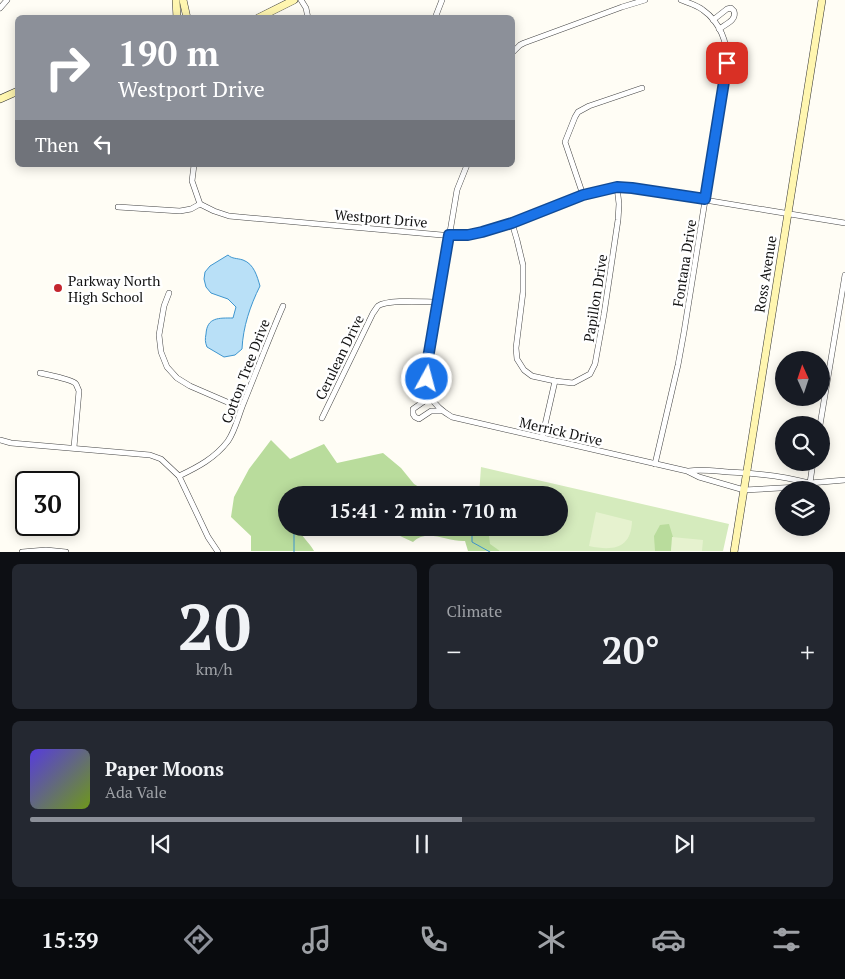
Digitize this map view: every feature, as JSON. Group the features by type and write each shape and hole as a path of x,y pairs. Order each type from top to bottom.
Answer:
{"street":[{"path":"0,8 7,0"},
{"path":"176,0 177,15"},
{"path":"183,0 186,15"},
{"path":"264,15 294,0"},
{"path":"301,0 307,15"},
{"path":"436,15 442,0"},
{"path":"619,0 622,7"},
{"path":"515,50 524,43 645,0"},
{"path":"682,0 704,11 713,20 731,8 736,16 719,29"},
{"name":"Ross Avenue","path":"734,552 822,0"},
{"name":"Fontana Drive","path":"655,464 684,332 727,63 726,46 713,20"},
{"path":"583,195 565,142 574,116 589,106 642,88"},
{"path":"0,99 15,92"},
{"path":"118,206 180,211 191,209 200,204 192,181 194,167"},
{"path":"441,411 431,411 419,419 413,414 413,410 423,402 429,393 426,370 437,302 457,190 466,167"},
{"name":"Westport Drive","path":"200,204 229,216 449,235 468,235 512,223 583,195 617,187 705,199 845,223"},
{"name":"Papillon Drive","path":"512,223 523,265 523,292 516,348 517,360 524,370 532,376 573,383 590,374 595,364 618,220 617,187"},
{"path":"822,416 845,275"},
{"path":"169,293 164,306 159,335 161,352 167,367 176,378 190,386 241,408"},
{"name":"Cerulean Drive","path":"322,418 377,306 404,301 437,302"},
{"name":"Cotton Tree Drive","path":"179,476 199,467 213,457 227,442 235,429 241,408 283,306"},
{"path":"40,373 69,380 76,384 79,391 74,447"},
{"path":"542,438 555,381"},
{"name":"Merrick Drive","path":"429,393 434,404 441,411 452,417 687,471 699,477 744,490 775,488"},
{"path":"0,440 12,443 150,455 161,459 179,476 204,530 218,552"},
{"name":"Merrick Drive","path":"687,471 746,473 801,481"},
{"name":"Merrick Drive","path":"830,481 845,480"},
{"path":"22,552 64,551"}],"green space":[{"path":"271,440 290,459 324,444 337,463 383,453 401,468 417,486 278,486 278,536 303,536 314,551 251,551 251,536 231,517 234,497 249,469"},
{"path":"481,467 564,486 480,486"},
{"path":"568,487 729,524 723,551 500,551 491,546 485,539 485,536 568,536"},
{"path":"596,512 632,521 631,530 624,543 613,548 589,546"},
{"path":"669,524 673,537 671,551 655,551 654,536 660,525"},
{"path":"400,536 425,536 413,542"},
{"path":"431,536 489,536 490,544 500,551 468,551 465,541"},
{"path":"672,537 703,540 702,551 671,551"}],"water":[{"path":"228,255 250,264 260,286 248,317 242,349 235,355 224,357 207,347 205,339 207,328 211,321 233,318 236,307 228,299 211,293 206,287 204,279 205,272 210,266"}],"waterway":[{"path":"294,536 294,552"},
{"path":"472,536 472,542 490,552"}],"place":[{"name":"Parkway North High School","path":"58,288"}],"route":[{"path":"427,379 426,370 449,235 468,235 482,232 512,223 583,195 617,187 705,199 727,63"}]}
